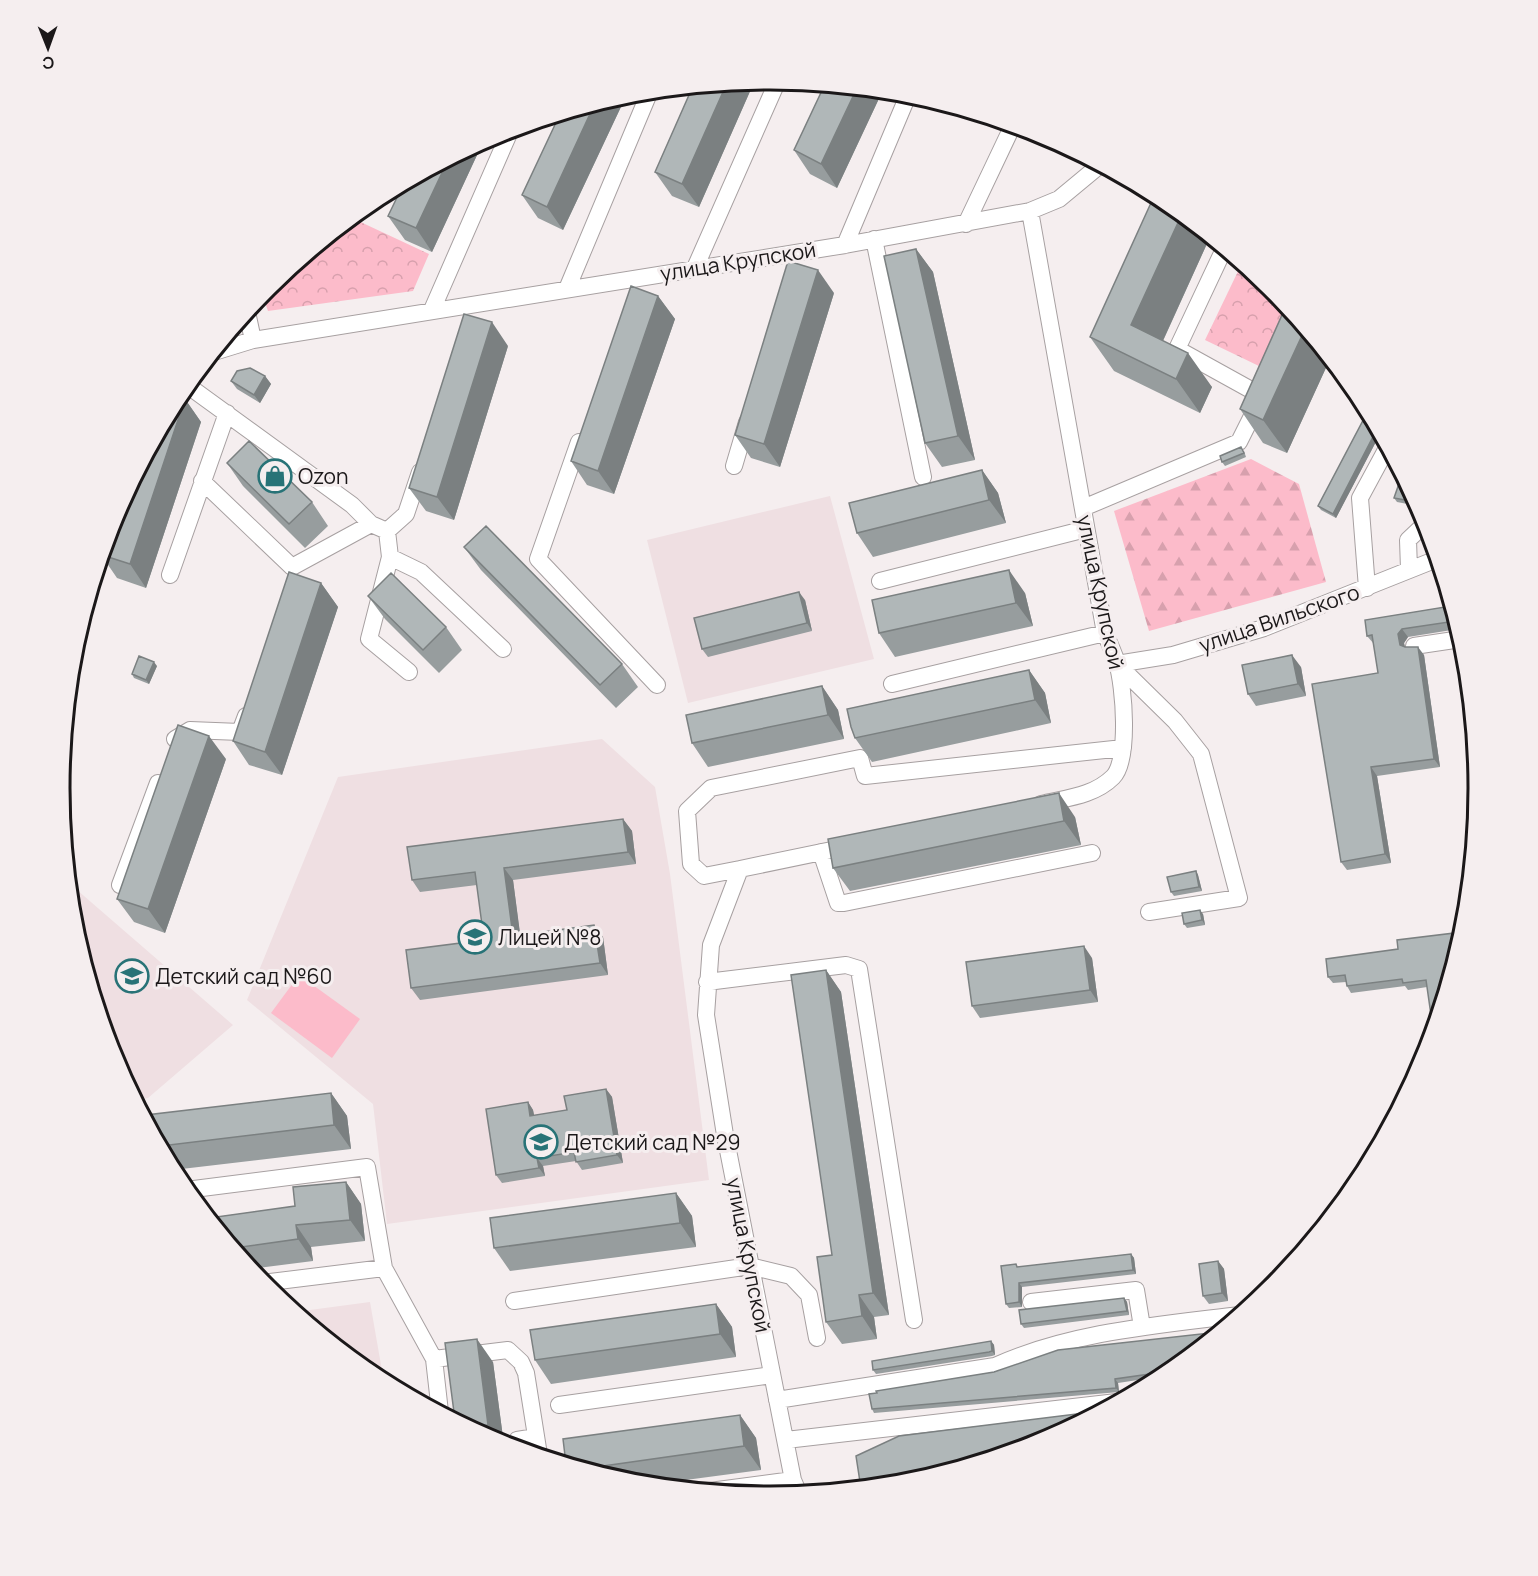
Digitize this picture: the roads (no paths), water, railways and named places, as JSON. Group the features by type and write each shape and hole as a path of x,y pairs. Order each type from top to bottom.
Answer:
{"street":[{"path":"695,268 774,90"},
{"path":"567,289 646,101"},
{"path":"844,244 905,103"},
{"path":"966,224 1009,133"},
{"path":"432,310 505,142"},
{"path":"1030,211 1059,199 1094,170"},
{"name":"улица Крупской","path":"227,348 253,340 966,224 1030,211 1059,363 1105,633 1118,664 1123,709 1123,748 1115,776 1092,792 1024,807"},
{"path":"874,239 923,477"},
{"path":"792,270 797,251"},
{"path":"1083,508 1239,442 1264,390 1177,349 1221,256"},
{"path":"630,296 636,277"},
{"path":"468,322 475,303"},
{"path":"249,322 253,340"},
{"path":"195,391 352,505 371,524 387,531"},
{"path":"734,466 750,411"},
{"path":"170,575 227,413"},
{"path":"585,427 538,559 657,685"},
{"path":"1367,588 1360,498 1383,456"},
{"path":"387,531 406,514 424,457"},
{"path":"202,482 292,575 371,524"},
{"path":"880,581 1086,529"},
{"path":"387,531 390,557 369,639 409,672"},
{"path":"1409,568 1408,540 1418,531"},
{"path":"390,557 421,572 503,650"},
{"name":"улица Вильского","path":"1118,664 1173,655 1264,628 1429,561"},
{"path":"892,684 1105,633"},
{"path":"1414,646 1451,640"},
{"path":"1118,664 1175,721 1201,754 1239,898 1149,912"},
{"path":"120,885 175,738 190,730 240,732 252,699"},
{"path":"866,842 704,876 691,864 687,811 711,788 860,758 865,776 1123,748"},
{"path":"821,852 838,903 1092,853"},
{"name":"улица Крупской","path":"740,869 711,945 706,1015 750,1266 796,1485"},
{"path":"707,982 846,965 859,969 914,1320"},
{"path":"197,1189 367,1167 384,1268 434,1359 439,1403"},
{"path":"514,1300 750,1266 791,1276 809,1295 817,1338"},
{"path":"274,1281 384,1268"},
{"path":"1031,1302 1136,1290 1142,1327"},
{"path":"777,1400 995,1366 1028,1351 1142,1327 1225,1317"},
{"path":"434,1359 508,1350 521,1362 526,1373 538,1447"},
{"path":"559,1405 772,1375"},
{"path":"786,1440 1096,1404"},
{"path":"519,1440 536,1437"}],"place":[{"name":"Ozon","path":"275,476"},
{"name":"Лицей №8","path":"475,937"},
{"name":"Детский сад №60","path":"132,976"},
{"name":"Детский сад №29","path":"541,1142"}]}
